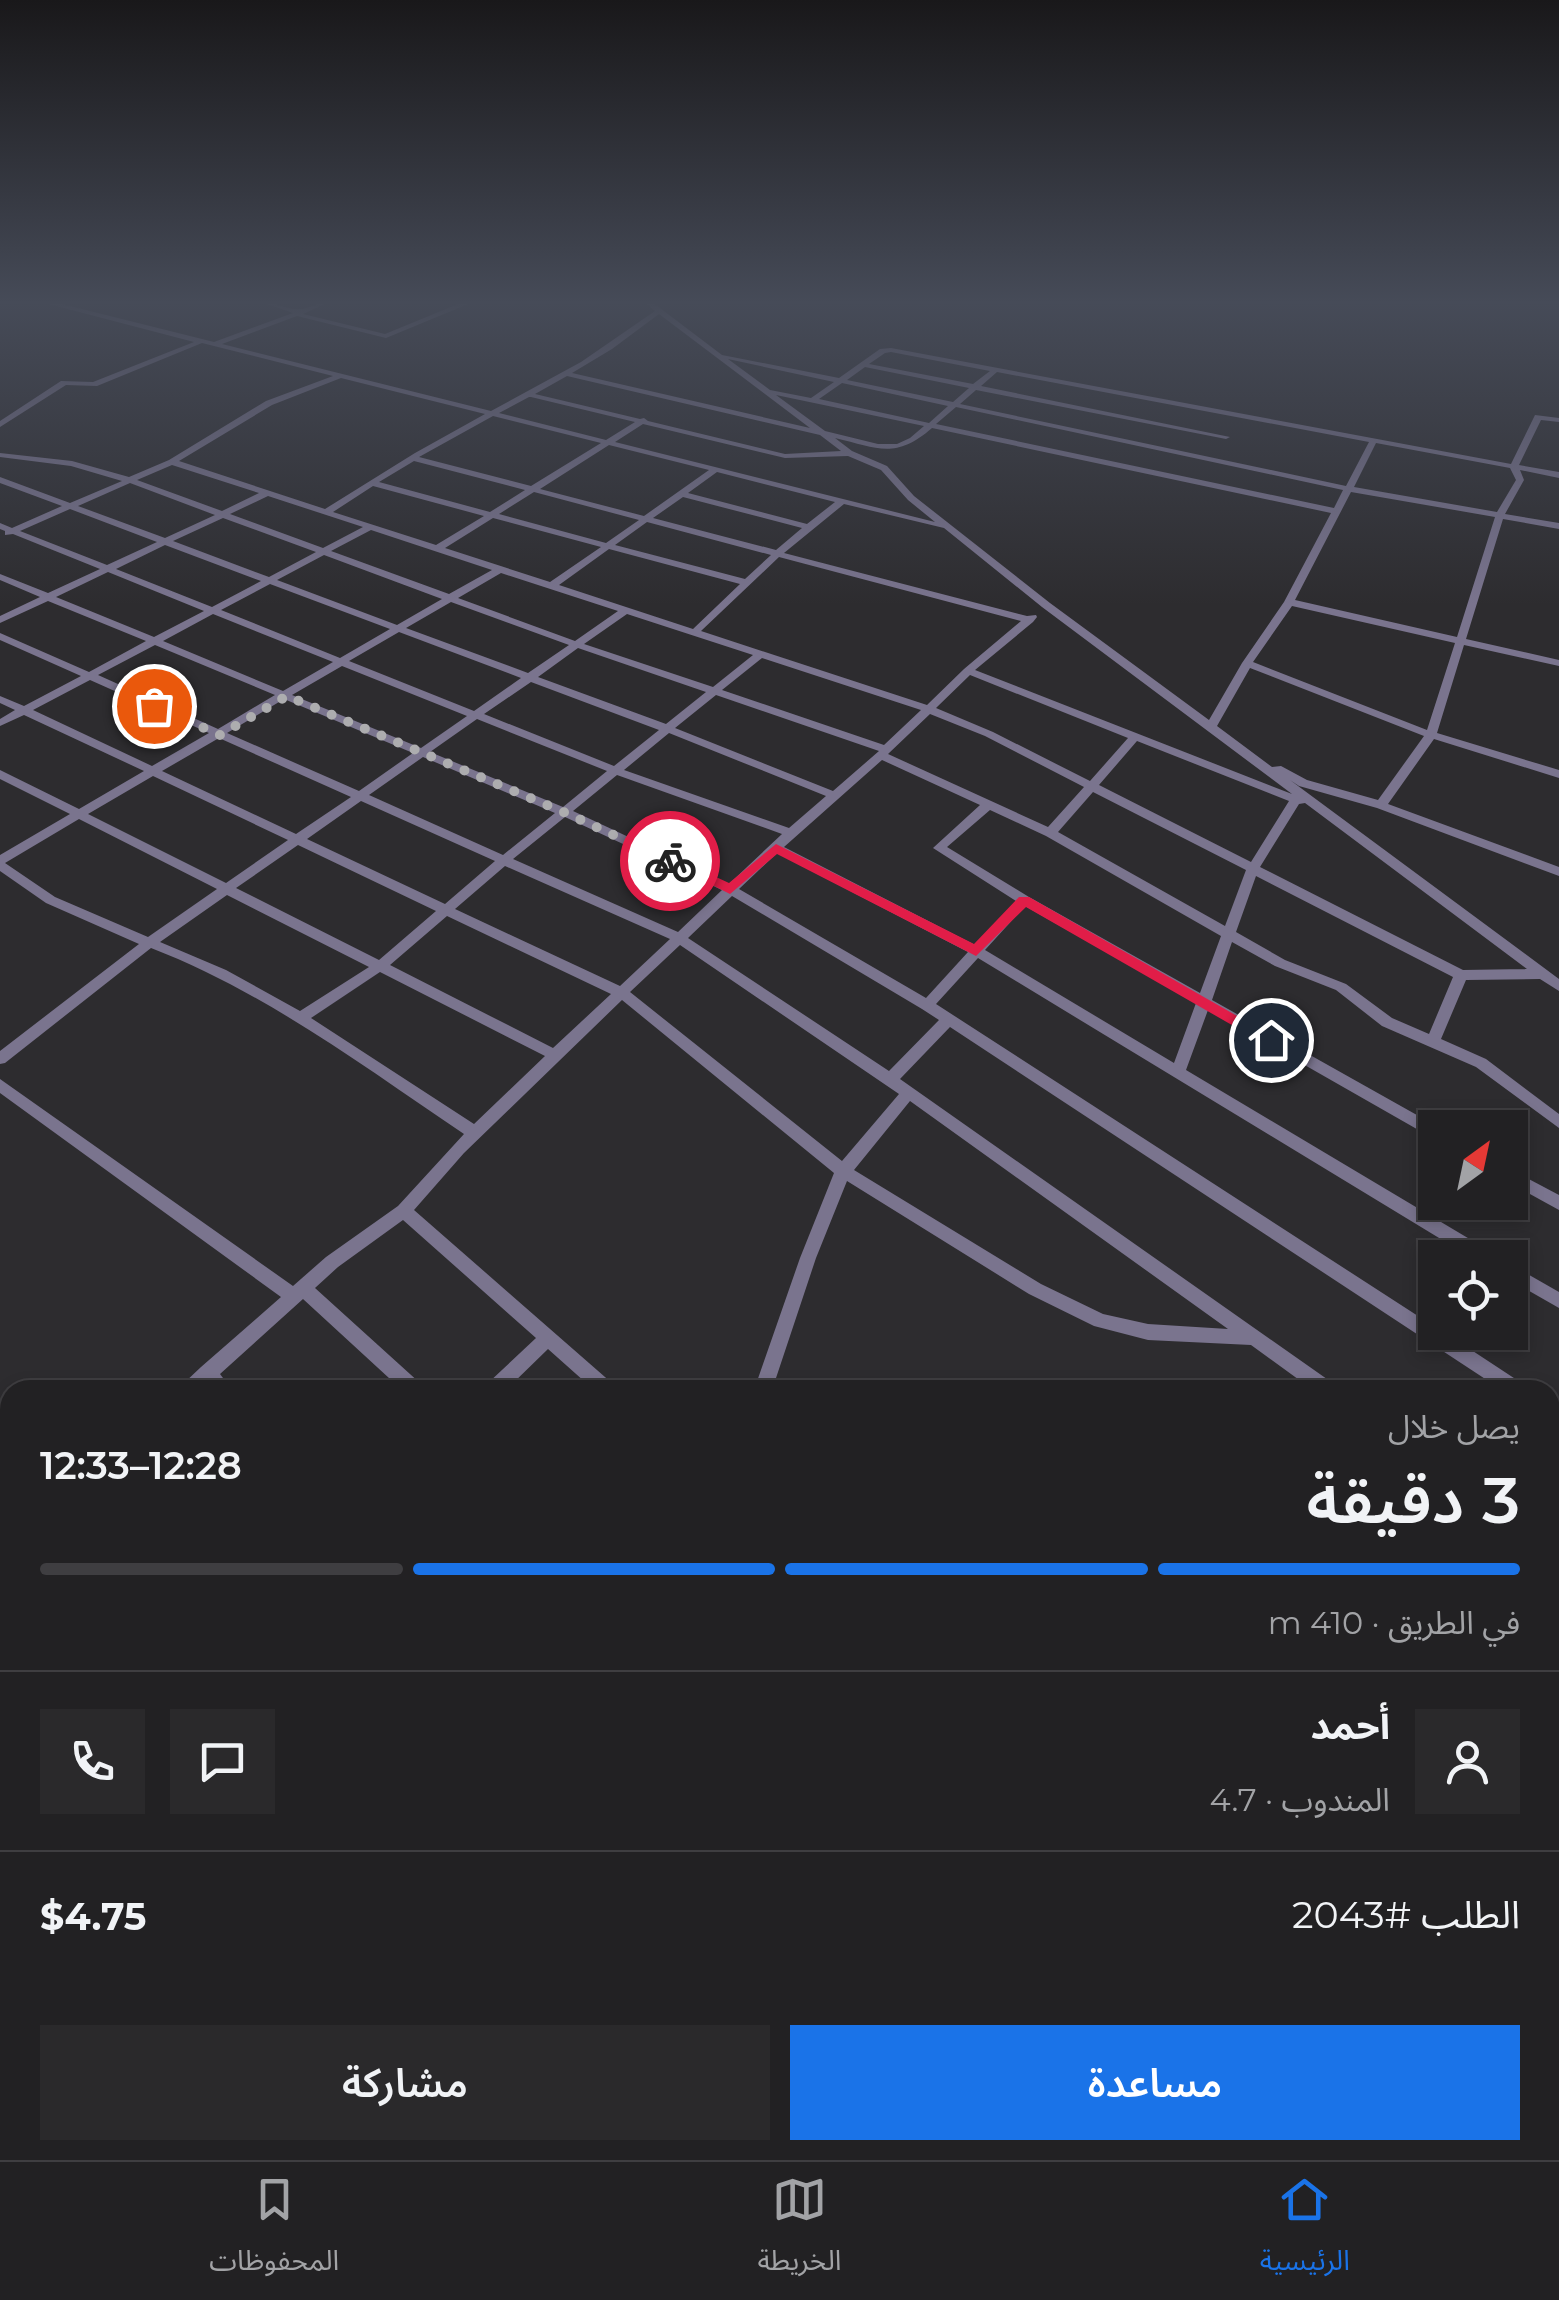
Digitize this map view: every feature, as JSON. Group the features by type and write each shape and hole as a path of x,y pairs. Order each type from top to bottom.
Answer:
{"street":[{"path":"0,424 33,403"},
{"path":"0,537 172,462 214,439 238,419 277,403"},
{"path":"439,403 946,527"},
{"path":"326,512 412,458 516,403"},
{"path":"567,403 785,456 848,453"},
{"path":"586,407 594,403"},
{"path":"687,403 898,448 957,403"},
{"path":"784,403 848,453 884,468 911,498 1046,605 1559,986"},
{"path":"826,403 1338,512"},
{"path":"939,403 1350,488 1559,526"},
{"path":"1053,403 1226,437"},
{"path":"1056,452 1107,403"},
{"path":"1172,403 1559,475"},
{"path":"1211,459 1237,416"},
{"path":"1514,467 1538,417 1559,420"},
{"path":"438,548 644,420"},
{"path":"1210,728 1247,663 1289,602 1373,442"},
{"path":"0,455 72,464 129,480 884,753 987,806 1050,833 1280,964 1341,988 1387,1022 1481,1063 1559,1122"},
{"path":"412,458 1029,620"},
{"path":"172,462 929,709 1090,785 1462,975 1544,974"},
{"path":"1381,805 1431,735 1500,515 1520,480 1514,467"},
{"path":"551,586 714,471"},
{"path":"0,480 668,728 836,796"},
{"path":"372,483 747,583"},
{"path":"0,620 267,493"},
{"path":"682,494 809,527"},
{"path":"695,632 777,554 841,502"},
{"path":"0,526 616,770 791,833"},
{"path":"0,723 370,527"},
{"path":"475,1133 302,1017 217,971 50,900 0,863 502,568"},
{"path":"0,577 566,813 730,889 927,1004 1502,1380"},
{"path":"1289,602 1559,663"},
{"path":"199,1380 298,1292 404,1211 475,1133 730,889 884,753 968,671 1046,605"},
{"path":"0,1059 149,943 626,610"},
{"path":"0,636 679,938 890,1080 1314,1380"},
{"path":"302,1017 380,966 504,860 762,654"},
{"path":"1247,663 1431,735 1559,774"},
{"path":"968,671 1314,806"},
{"path":"0,699 622,993 843,1171 1035,1289 1100,1321 1148,1332 1253,1338"},
{"path":"1050,833 1136,736"},
{"path":"1229,742 1303,783 1381,805 1559,872"},
{"path":"0,774 555,1055"},
{"path":"1178,1072 1252,870 1296,800"},
{"path":"987,806 939,848 1418,1122"},
{"path":"776,848 976,951 1457,1240"},
{"path":"927,1004 1024,900"},
{"path":"1432,1043 1462,975"},
{"path":"890,1080 949,1019"},
{"path":"0,1084 298,1292 403,1380"},
{"path":"767,1380 808,1258 843,1171 908,1093"},
{"path":"1528,1185 1559,1203"},
{"path":"404,1211 596,1380"},
{"path":"1528,1282 1559,1300"},
{"path":"504,1380 548,1338"},
{"path":"206,1373 213,1380"}],"way so far":[{"path":"154,706 220,735 287,696 670,861"}],"route":[{"path":"670,861 730,889 776,848 976,951 1024,900 1271,1040"}]}
